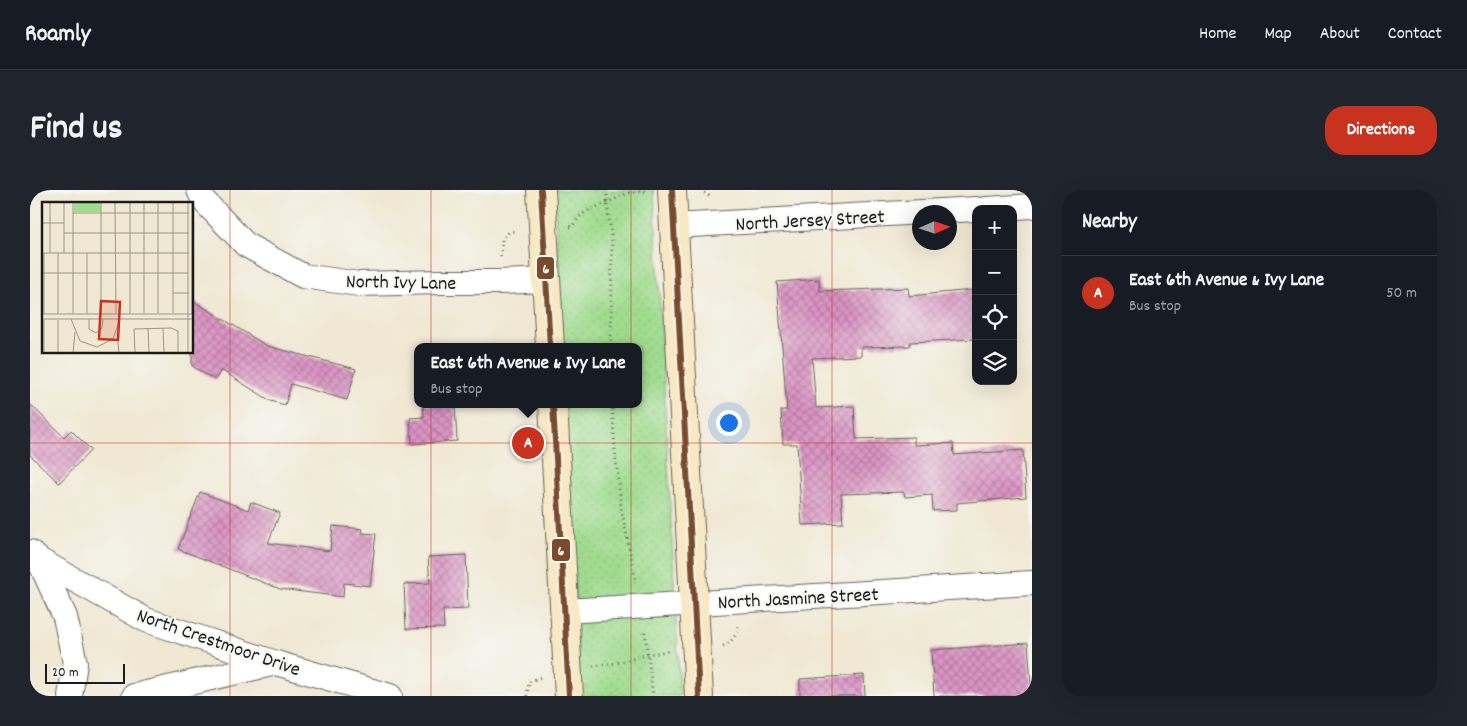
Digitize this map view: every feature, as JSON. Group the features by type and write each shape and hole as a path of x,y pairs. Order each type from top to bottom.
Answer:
{"main road":[{"path":"541,190 550,343"},
{"path":"672,190 699,696"},
{"path":"553,408 569,683"}],"street":[{"name":"North Ivy Lane","path":"199,190 204,201 246,245 303,276 359,284 546,280"},
{"path":"1017,207 1032,206"},
{"name":"North Jersey Street","path":"674,226 972,209"},
{"path":"35,556 66,617 74,663 70,696"},
{"name":"North Crestmoor Drive","path":"35,556 146,620 390,696"},
{"name":"North Jasmine Street","path":"565,611 1032,583"},
{"path":"134,696 276,662"}],"path":[{"path":"607,190 612,242 611,343"},
{"path":"612,408 621,506 641,606 653,696"},
{"path":"527,696 529,682 541,677 569,683 617,663 648,654 716,649 729,643 737,633 741,600"}],"green space":[{"path":"554,190 654,190 680,696 580,696 565,408 642,408 642,343 562,343"}],"building":[{"path":"819,279 820,291 908,288 909,296 972,290 972,339 910,342 910,346 861,347 861,356 812,358 816,408 854,406 856,439 914,437 914,445 953,443 954,455 1023,450 1026,497 957,503 957,510 933,511 932,495 905,497 904,492 841,494 843,523 802,525 797,444 783,444 781,410 787,410 777,282"},
{"path":"194,301 267,346 356,369 347,400 291,384 285,405 271,401 221,370 215,380 192,366 192,354 194,354"},
{"path":"30,404 64,437 71,430 91,450 59,483 30,455"},
{"path":"423,408 455,408 457,441 412,444 410,418 424,417"},
{"path":"200,492 248,510 251,502 280,513 268,543 330,551 333,526 363,529 362,533 376,534 370,586 344,583 343,597 280,589 178,549"},
{"path":"466,555 468,609 443,610 444,628 406,629 404,584 430,583 428,557"},
{"path":"1028,643 1032,696 934,696 931,650"},
{"path":"864,675 865,696 800,696 800,679"}],"transit line":[{"name":"6","path":"541,190 550,343"},
{"name":"6","path":"672,190 699,696"},
{"name":"6","path":"553,408 569,696"}],"place":[{"name":"East 6th Avenue & Ivy Lane","path":"528,443"}]}
